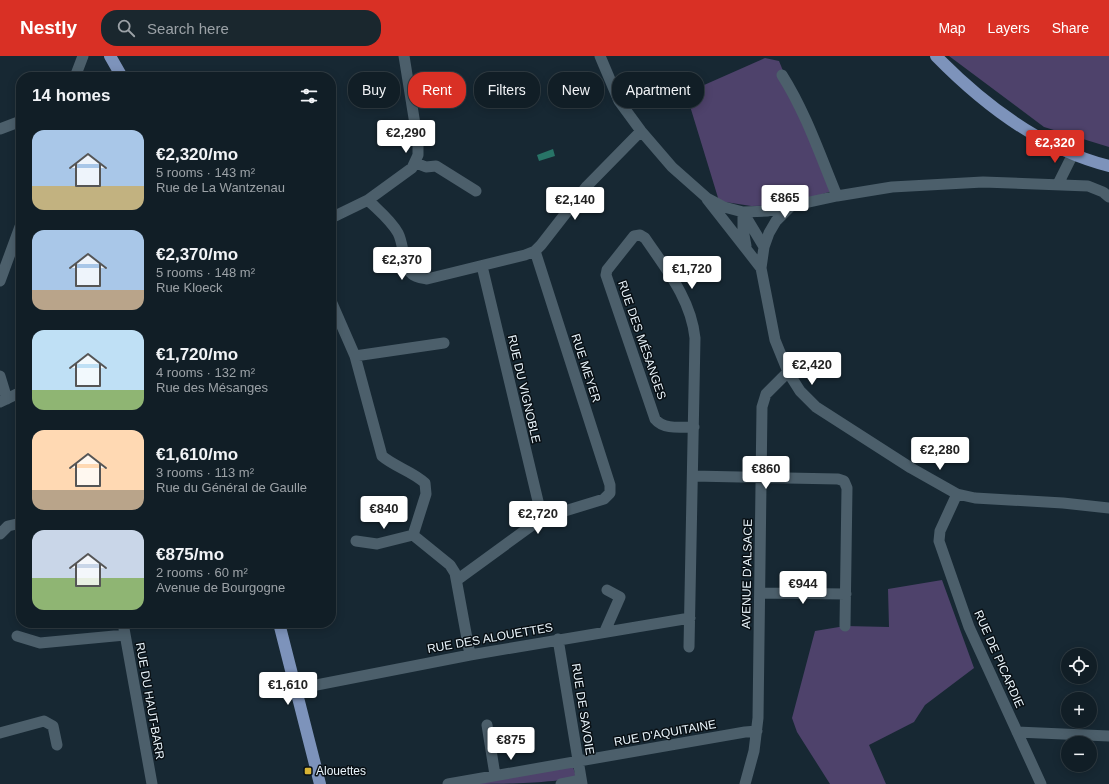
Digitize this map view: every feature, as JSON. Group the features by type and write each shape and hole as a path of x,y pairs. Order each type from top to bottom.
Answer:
{"main road":[{"path":"110,56 119,72"},
{"path":"936,56 958,79 1005,117 1043,140 1073,154 1109,166"},
{"path":"279,628 320,784"}],"street":[{"path":"77,72 83,56"},
{"path":"336,216 368,200 412,168 416,163 418,143 404,56"},
{"path":"600,56 619,101 641,131 672,167 707,198 724,207 743,212 768,210 892,187 982,182 1088,186 1103,192 1109,198"},
{"path":"782,75 795,95 837,196"},
{"path":"0,129 16,124"},
{"path":"368,200 393,225 399,234 404,249 407,269 413,275 427,279 482,266 535,251 587,186 641,131"},
{"path":"1058,184 1073,154"},
{"path":"416,163 426,167 436,166 476,191"},
{"path":"707,198 713,208 746,247 761,268"},
{"path":"790,207 776,221 764,247 761,268 775,340 788,372 800,391 816,407 911,468 957,494 975,498 1063,503 1109,508"},
{"path":"743,212 743,229 746,247"},
{"path":"743,212 764,247"},
{"name":"RUE DES MÉSANGES","path":"690,647 690,618 694,427 695,338 690,310 675,281 645,238 640,235 634,236 607,270 606,275 655,419 658,423 668,427 694,427"},
{"path":"0,281 16,238"},
{"name":"RUE MEYER","path":"535,251 610,485 610,493 604,499 542,518"},
{"name":"RUE DU VIGNOBLE","path":"482,266 542,518"},
{"path":"336,312 355,356 382,456 391,463 416,475 425,482 426,494 413,534"},
{"path":"355,356 444,343"},
{"name":"AVENUE D'ALSACE","path":"745,784 754,751 757,731 763,402 771,388 788,372"},
{"path":"0,376 4,401 16,395"},
{"path":"693,476 838,479 844,481 847,488 845,626"},
{"name":"RUE DE PICARDIE","path":"957,494 940,531 940,541 969,627 1041,784"},
{"path":"457,580 542,518"},
{"path":"0,534 8,526 16,524"},
{"path":"356,541 377,544 413,534"},
{"path":"413,534 450,565 457,580 470,655"},
{"path":"605,631 620,597 607,590"},
{"path":"760,593 846,594"},
{"name":"RUE DES ALOUETTES","path":"296,689 558,639 690,618"},
{"name":"RUE DU HAUT-BARR","path":"124,628 152,784"},
{"path":"17,636 40,643 125,635"},
{"name":"RUE DE SAVOIE","path":"558,639 581,782"},
{"path":"0,733 44,721 53,726 57,745"},
{"path":"487,725 495,776"},
{"name":"RUE D'AQUITAINE","path":"448,784 757,731"},
{"path":"1017,732 1109,736"},
{"path":"561,784 581,782"}],"shaded area":[{"path":"949,56 1109,56 1109,147 1044,127"},
{"path":"765,58 779,61 832,191 789,205 751,206 719,201 691,108 704,108 704,85"},
{"path":"553,149 555,156 539,161 537,155"},
{"path":"942,580 974,668 925,705 914,722 869,745 886,784 830,784 797,732 792,718 815,631 845,626 889,627 888,589"},
{"path":"573,767 576,776 568,779 524,783 467,784"}],"place":[{"name":"Alouettes","path":"308,771"}]}
